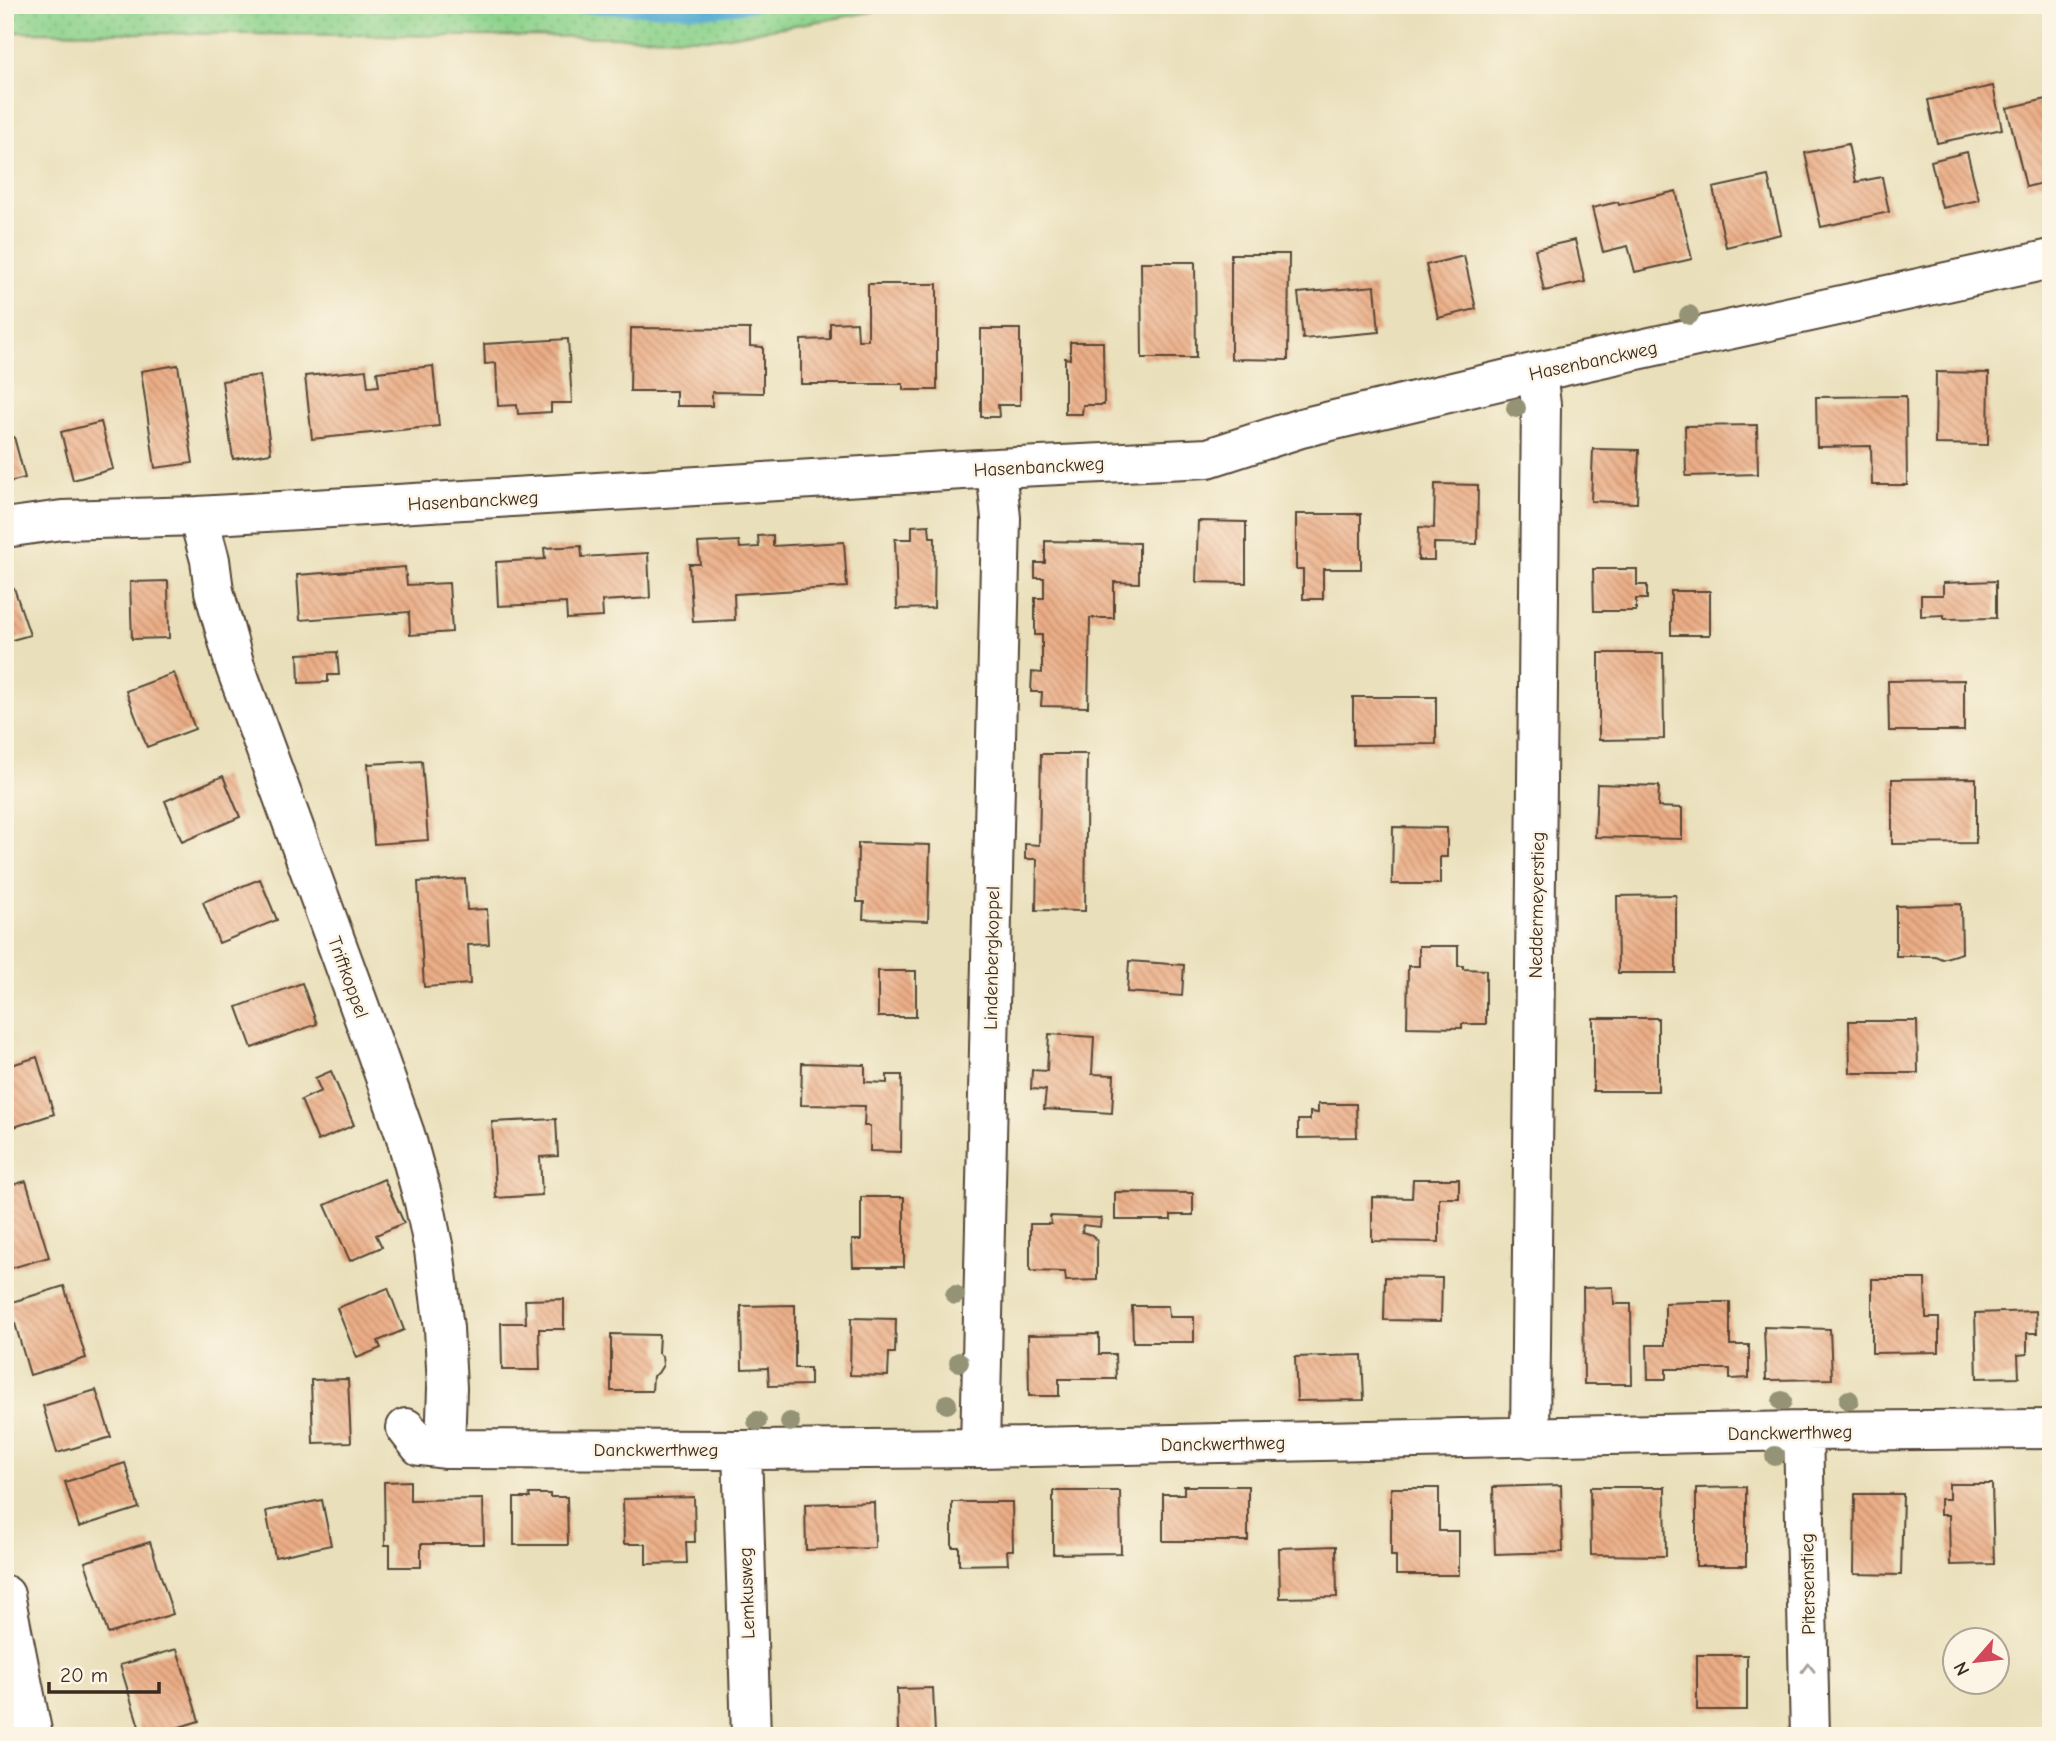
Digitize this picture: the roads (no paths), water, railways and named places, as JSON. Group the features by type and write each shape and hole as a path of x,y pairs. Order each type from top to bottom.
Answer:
{"street":[{"name":"Hasenbanckweg","path":"5,528 62,520 198,516 996,468 1208,458 1301,428 1537,372 2051,259"},
{"name":"Neddermeyerstieg","path":"1530,1438 1541,405 1537,372"},
{"name":"Lindenbergkoppel","path":"980,1448 1001,518 996,468"},
{"name":"Triftkoppel","path":"198,516 210,560 214,591 235,666 374,1046 405,1134 424,1202 435,1250 444,1328 447,1388 445,1449"},
{"name":"Danckwerthweg","path":"405,1428 420,1446 445,1449 742,1450 2051,1429"},
{"name":"Pitersenstieg","path":"1803,1431 1810,1736"},
{"name":"Lemkusweg","path":"742,1450 751,1736"},
{"path":"5,1595 33,1736"}],"waterway":[{"path":"442,5 717,12 759,5"}]}
